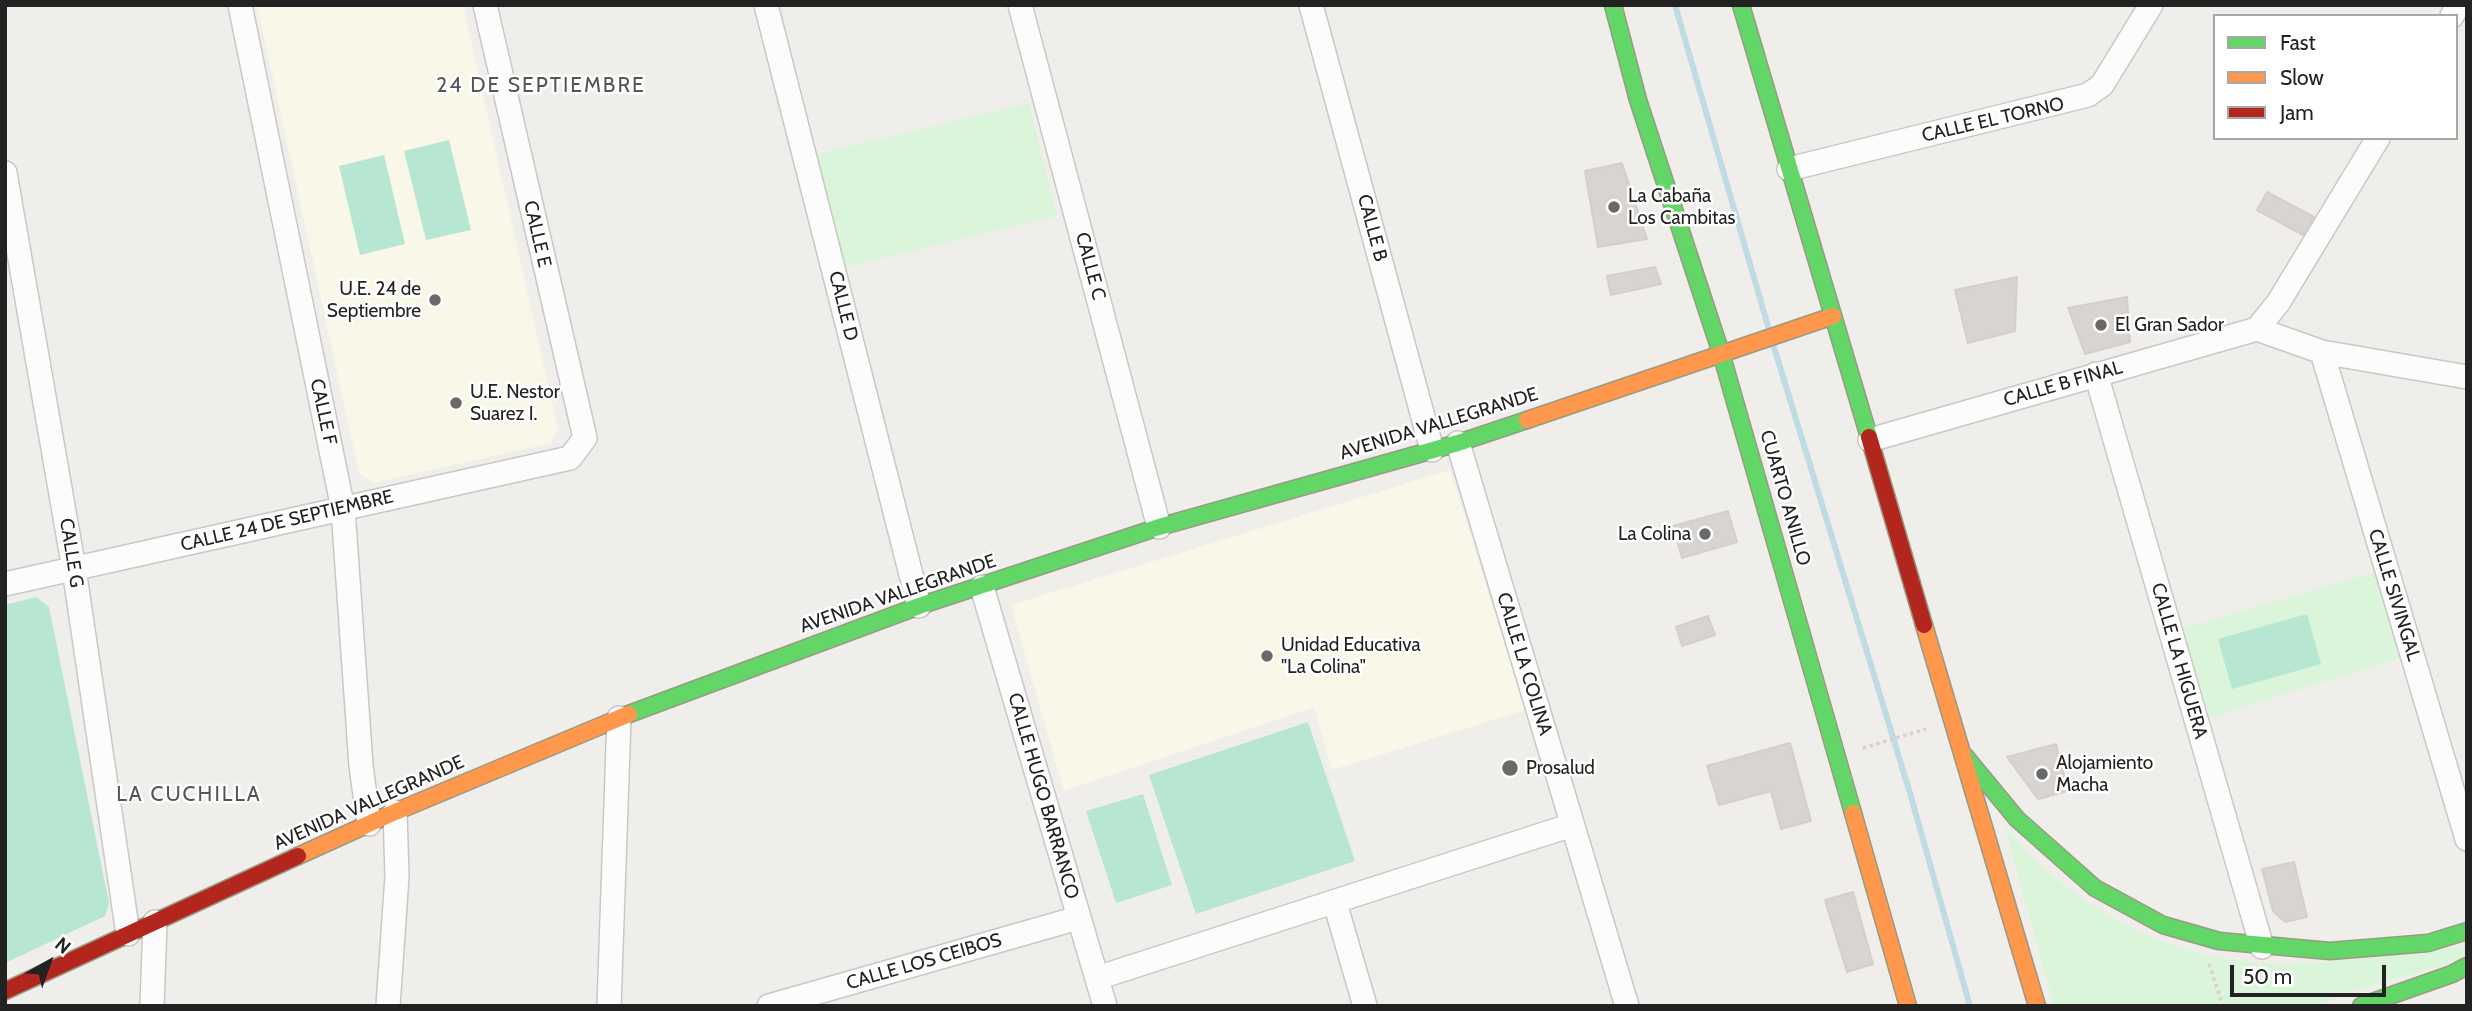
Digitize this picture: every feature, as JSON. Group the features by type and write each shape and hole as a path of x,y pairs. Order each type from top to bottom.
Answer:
{"main road":[{"name":"CUARTO ANILLO","path":"1613,5 1638,100 1721,354 1908,1006"},
{"path":"1741,5 2036,1006"},
{"name":"AVENIDA VALLEGRANDE","path":"5,991 369,824 619,718 919,606 1159,527 1458,443 1833,316"},
{"path":"1962,752 2017,819 2095,888 2163,925 2219,942 2330,951 2428,943 2467,931"},
{"path":"2361,1006 2452,974 2467,966"}],"street":[{"name":"CALLE F","path":"240,5 343,509 360,766 369,824"},
{"name":"CALLE E","path":"485,5 584,438 570,458"},
{"name":"CALLE D","path":"766,5 919,606"},
{"name":"CALLE C","path":"1020,5 1159,527"},
{"name":"CALLE B","path":"1311,5 1433,450"},
{"name":"CALLE EL TORNO","path":"1789,169 2088,95 2102,85 2151,5"},
{"path":"2377,140 2278,303 2257,329 2322,352 2467,377"},
{"name":"CALLE G","path":"5,173 74,569 128,934"},
{"name":"CALLE B FINAL","path":"1870,440 2257,329"},
{"name":"CALLE SIVINGAL","path":"2322,352 2467,839"},
{"name":"CALLE LA HIGUERA","path":"2096,374 2262,947"},
{"name":"CALLE LA COLINA","path":"1458,443 1627,1006"},
{"name":"CALLE 24 DE SEPTIEMBRE","path":"5,584 570,458"},
{"name":"CALLE HUGO BARRANCO","path":"982,587 1105,1006"},
{"path":"609,1006 619,718"},
{"path":"388,1006 397,876 395,813"},
{"path":"1097,978 1572,825"},
{"path":"1335,903 1365,1006"},
{"name":"CALLE LOS CEIBOS","path":"769,1006 1078,918"},
{"path":"152,1006 155,922"}],"path":[{"path":"1884,741 1913,732"},
{"path":"2208,962 2223,1006"}],"shaded area":[{"path":"257,5 463,5 558,429 551,443 374,483 359,474"},
{"name":"Unidad Educativa \"La Colina\"","path":"1450,470 1525,710 1332,770 1314,707 1064,791 1011,605"}],"green space":[{"path":"1029,103 1057,216 842,268 814,155"},
{"path":"449,140 471,230 426,240 404,151"},
{"path":"384,155 405,244 360,255 339,166"},
{"path":"2378,571 2403,657 2208,718 2182,629"},
{"path":"36,597 49,607 109,903 105,916 5,963 5,605"},
{"path":"2307,614 2321,664 2232,689 2218,639"},
{"path":"1308,722 1355,861 1196,914 1149,775"},
{"path":"1143,794 1172,885 1116,903 1086,811"},
{"path":"2004,824 2039,864 2100,910 2163,942 2196,952 2268,963 2307,963 2467,946 2467,958 2354,991 2314,1006 2054,1006"}],"building":[{"name":"La Cabaña Los Cambitas","path":"1622,163 1647,239 1598,247 1585,171"},
{"path":"2267,192 2314,217 2303,235 2257,210"},
{"path":"1655,267 1661,284 1611,295 1607,276"},
{"path":"2017,277 2015,331 1968,343 1955,290"},
{"name":"El Gran Sador","path":"2127,297 2130,342 2085,354 2068,308"},
{"name":"La Colina","path":"1728,511 1737,542 1682,558 1673,526"},
{"path":"1708,616 1715,635 1682,646 1676,627"},
{"path":"1790,743 1811,821 1781,829 1771,791 1719,805 1707,766"},
{"name":"Alojamiento Macha","path":"2056,744 2068,791 2038,799 2007,757"},
{"path":"2294,862 2307,917 2285,922 2273,911 2262,869"},
{"path":"1853,892 1873,964 1847,972 1825,900"}],"waterway":[{"path":"1675,5 1768,326"},
{"path":"1774,347 1910,793 1970,1006"}],"traffic: fast":[{"path":"1613,5 1638,100 1721,353 1853,813"},
{"path":"1741,5 1869,437"},
{"path":"629,714 919,606 1159,527 1458,443 1527,420"},
{"path":"1965,756 2017,819 2095,888 2163,925 2219,941 2330,951 2428,943 2467,931"},
{"path":"2361,1006 2452,974 2467,966"}],"traffic: slow":[{"path":"1527,420 1833,316"},
{"path":"1924,625 2037,1006"},
{"path":"298,856 395,812 629,714"},
{"path":"1853,813 1908,1006"}],"traffic: jam":[{"path":"1869,437 1924,625"},
{"path":"5,991 298,856"}],"place":[{"name":"La Cabaña Los Cambitas","path":"1614,207"},
{"name":"U.E. 24 de Septiembre","path":"435,300"},
{"name":"El Gran Sador","path":"2101,325"},
{"name":"U.E. Nestor Suarez I.","path":"456,403"},
{"name":"La Colina","path":"1705,534"},
{"name":"Unidad Educativa \"La Colina\"","path":"1267,656"},
{"name":"Prosalud","path":"1510,768"},
{"name":"Alojamiento Macha","path":"2042,774"}],"district":[{"name":"24 DE SEPTIEMBRE","path":"541,86"},
{"name":"LA CUCHILLA","path":"189,795"}]}
